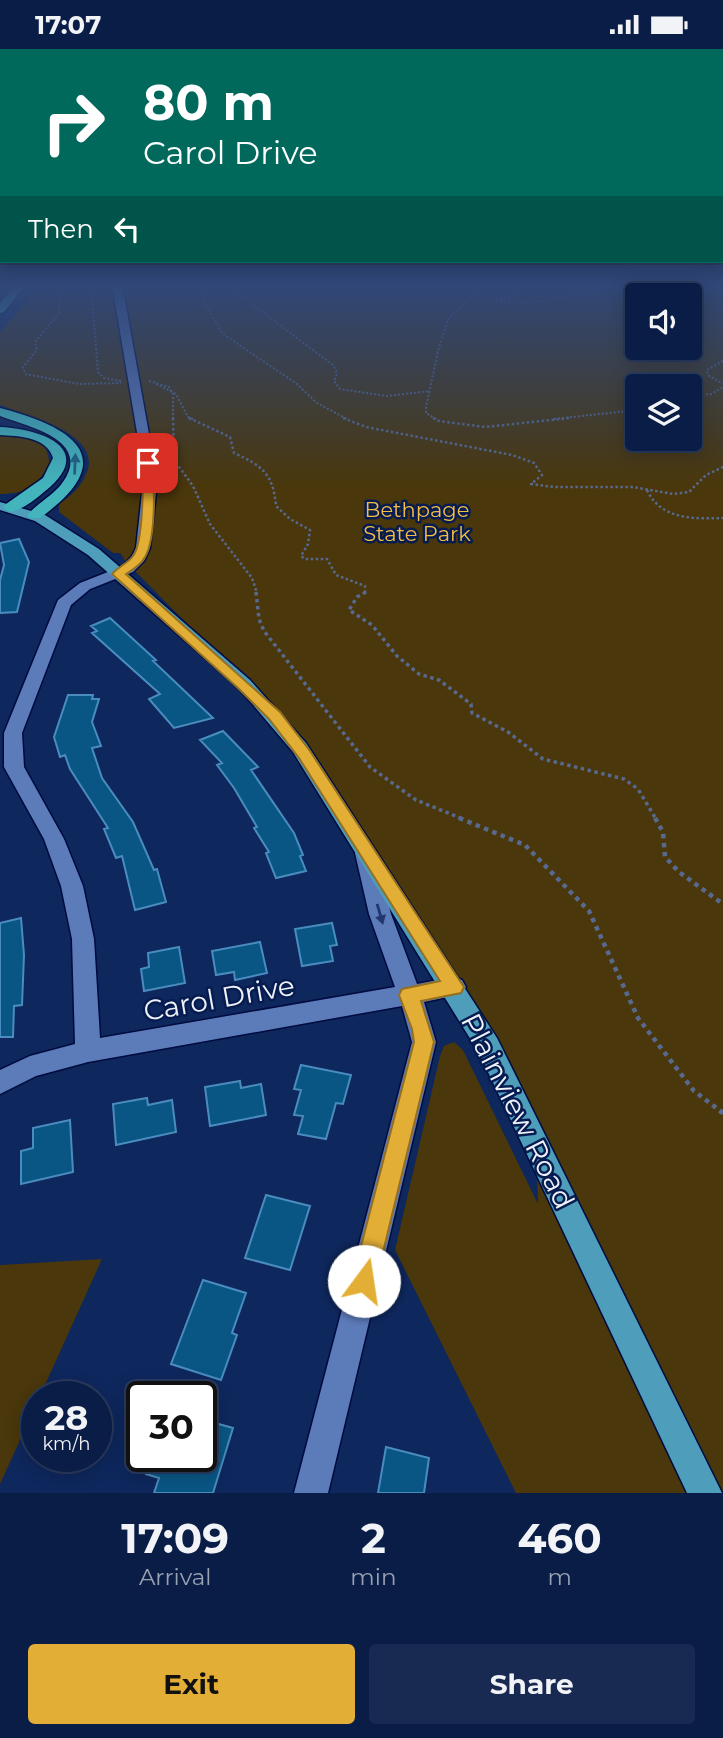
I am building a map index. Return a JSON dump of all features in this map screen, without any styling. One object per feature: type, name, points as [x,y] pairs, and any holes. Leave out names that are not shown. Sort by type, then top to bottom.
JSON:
[{"type":"highway","points":[[0,412],[63,437],[72,446],[77,457],[77,468],[71,481],[52,503],[35,515]]},
{"type":"highway","points":[[0,431],[40,437],[53,445],[59,456],[59,467],[55,473],[38,489],[6,507]]},
{"type":"main road","name":"Plainview Road","points":[[6,507],[35,515],[60,527],[119,574],[244,685],[305,754],[454,987],[488,1046],[705,1493]]},
{"type":"street","points":[[88,1051],[83,939],[72,886],[54,839],[14,767],[13,733],[64,603],[85,586],[119,574],[139,558],[143,548],[149,493],[148,463],[130,351]]},
{"type":"street","points":[[311,1493],[424,1042],[422,1029],[380,914],[364,848]]},
{"type":"street","name":"Carol Drive","points":[[0,1083],[30,1067],[88,1051],[454,987]]},
{"type":"path","points":[[35,351],[23,367],[25,374],[79,384],[136,381]]},
{"type":"path","points":[[96,351],[98,372],[104,378],[163,384],[176,394],[188,417],[230,437],[234,453],[254,462],[274,484],[276,506],[290,519],[310,530],[308,544],[301,556],[304,559],[327,559],[328,568],[336,577],[365,586],[366,593],[357,597],[349,610],[372,625],[397,656],[419,674],[439,680],[471,704],[472,713],[508,732],[543,759],[625,779],[638,789],[663,832],[665,857],[678,872],[723,904]]},
{"type":"path","points":[[249,351],[297,384],[317,404],[366,427],[512,455],[534,463],[542,475],[531,484],[554,487],[607,485],[673,494],[690,492],[706,475],[723,467]]},
{"type":"path","points":[[315,351],[333,365],[338,373],[334,381],[340,389],[387,395],[430,390]]},
{"type":"path","points":[[437,351],[430,390],[424,405],[426,413],[439,421],[457,425],[512,426],[625,411]]},
{"type":"path","points":[[702,395],[711,394],[723,385],[708,375],[707,370],[723,361]]},
{"type":"path","points":[[172,392],[174,460],[193,486],[210,524],[252,578],[257,594],[259,619],[264,631],[370,767],[416,800],[525,845],[565,884],[589,911],[638,1018],[694,1091],[723,1113]]},
{"type":"path","points":[[647,490],[649,500],[660,509],[675,515],[723,518]]},
{"type":"green space","name":"Bethpage State Park","points":[[0,351],[625,351],[625,360],[702,360],[702,351],[723,351],[723,1493],[516,1493],[395,1250],[444,1046],[454,1042],[463,1050],[538,1204],[536,1143],[296,734],[120,553],[113,553],[59,512],[59,504],[76,490],[85,477],[89,458],[83,446],[73,436],[43,420],[0,405]]},
{"type":"green space","points":[[0,436],[25,437],[45,445],[50,464],[30,487],[0,494]]},
{"type":"green space","points":[[102,1259],[47,1381],[21,1381],[21,1438],[0,1484],[0,1265]]},
{"type":"building","points":[[19,539],[29,562],[17,612],[0,613],[0,580],[4,565],[0,543]]},
{"type":"building","points":[[110,618],[213,718],[174,728],[149,699],[160,694],[92,633],[97,631],[91,626]]},
{"type":"building","points":[[68,695],[93,695],[92,699],[99,699],[92,722],[101,746],[92,748],[102,778],[133,822],[154,870],[157,869],[166,902],[135,910],[122,856],[116,858],[104,829],[108,828],[70,769],[65,755],[60,757],[54,737]]},
{"type":"building","points":[[223,731],[258,767],[251,770],[294,833],[306,871],[276,878],[266,853],[269,852],[254,828],[257,827],[217,765],[222,763],[200,740]]},
{"type":"building","points":[[21,918],[24,955],[22,1005],[14,1006],[13,1037],[0,1037],[0,923]]},
{"type":"building","points":[[332,923],[337,945],[330,946],[333,961],[302,966],[295,929]]},
{"type":"building","points":[[260,942],[267,973],[235,980],[234,972],[216,975],[212,951]]},
{"type":"building","points":[[179,947],[185,983],[144,991],[141,969],[149,967],[148,953]]},
{"type":"building","points":[[301,1065],[351,1075],[343,1104],[336,1103],[326,1139],[298,1134],[303,1116],[294,1115],[301,1090],[294,1089]]},
{"type":"building","points":[[240,1081],[241,1088],[261,1084],[266,1115],[210,1126],[205,1087]]},
{"type":"building","points":[[147,1098],[148,1105],[172,1100],[176,1132],[116,1145],[113,1104]]},
{"type":"building","points":[[70,1120],[73,1172],[21,1184],[21,1151],[33,1148],[33,1128]]},
{"type":"building","points":[[266,1195],[310,1206],[290,1270],[245,1258]]},
{"type":"building","points":[[203,1280],[246,1293],[232,1333],[237,1335],[221,1380],[171,1364]]},
{"type":"building","points":[[217,1424],[233,1428],[213,1493],[154,1493],[159,1478],[146,1474],[217,1472]]},
{"type":"building","points":[[386,1447],[429,1458],[424,1493],[378,1493]]},
{"type":"route","points":[[148,463],[149,493],[143,548],[139,558],[119,574],[244,685],[305,754],[454,987],[409,995],[424,1042],[364,1281]]}]
